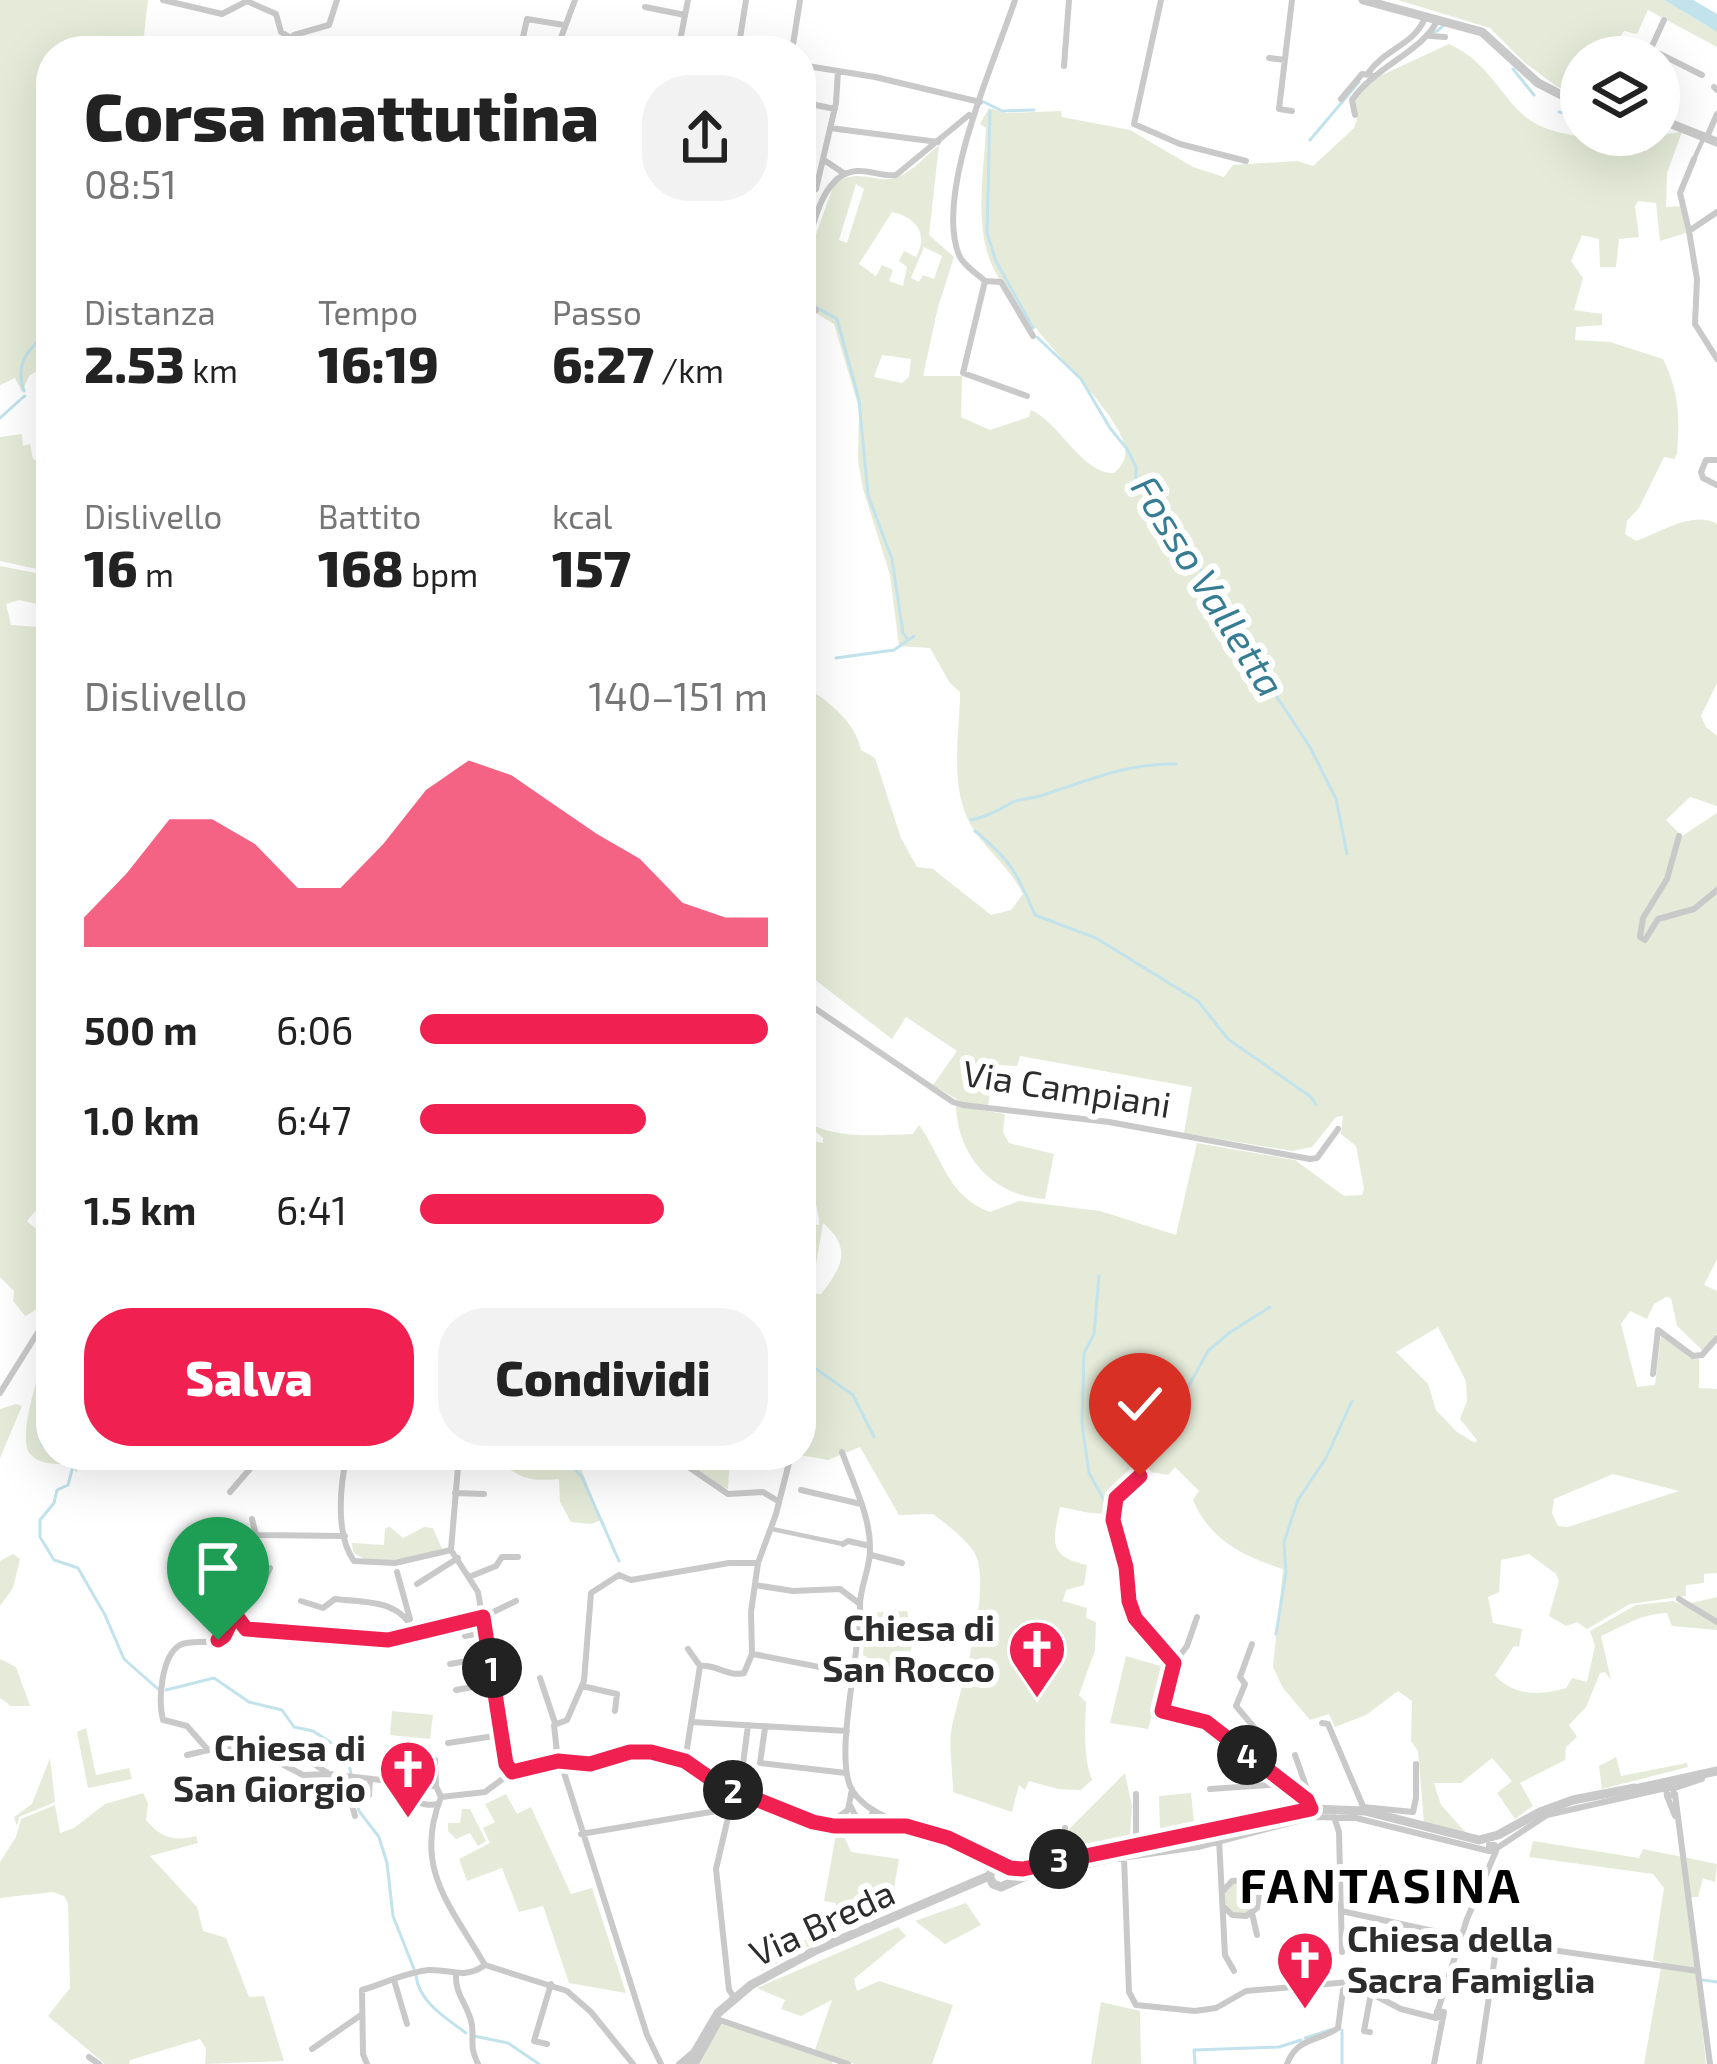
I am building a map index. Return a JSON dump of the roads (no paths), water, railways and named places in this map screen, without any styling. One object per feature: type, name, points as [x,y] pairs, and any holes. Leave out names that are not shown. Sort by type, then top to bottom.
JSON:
[{"type":"street","points":[[163,0],[220,17],[249,1],[276,14],[281,32],[288,36]]},
{"type":"street","points":[[297,36],[329,25],[338,0]]},
{"type":"street","points":[[559,36],[575,0]]},
{"type":"street","points":[[681,36],[688,0]]},
{"type":"street","points":[[740,36],[746,0]]},
{"type":"street","points":[[794,36],[800,0]]},
{"type":"street","points":[[816,222],[826,191],[845,174],[896,175],[973,112],[1015,0]]},
{"type":"street","points":[[1064,66],[1069,0]]},
{"type":"street","points":[[1161,0],[1134,124],[1180,145],[1246,161]]},
{"type":"street","points":[[1292,0],[1279,109],[1292,111]]},
{"type":"street","points":[[1363,0],[1482,32],[1538,83],[1560,96]]},
{"type":"street","points":[[1378,0],[1422,16]]},
{"type":"street","points":[[645,7],[685,15]]},
{"type":"street","points":[[1355,116],[1352,100],[1380,59],[1416,36],[1422,16]]},
{"type":"street","points":[[523,36],[526,19],[561,25]]},
{"type":"street","points":[[1341,99],[1362,74],[1371,74],[1431,33],[1438,19]]},
{"type":"street","points":[[1656,36],[1664,20]]},
{"type":"street","points":[[1431,33],[1445,37]]},
{"type":"street","points":[[1269,58],[1285,60]]},
{"type":"street","points":[[1680,66],[1702,75]]},
{"type":"street","points":[[816,67],[980,102]]},
{"type":"street","points":[[816,189],[835,109],[838,71]]},
{"type":"street","points":[[816,105],[835,109]]},
{"type":"street","points":[[973,112],[956,198],[955,255],[985,281],[1001,282],[1035,332]]},
{"type":"street","points":[[1717,114],[1712,139],[1694,159],[1680,194],[1696,265],[1695,324],[1717,359]]},
{"type":"street","points":[[830,128],[938,142]]},
{"type":"street","points":[[1680,128],[1712,139]]},
{"type":"street","points":[[824,159],[845,174]]},
{"type":"street","points":[[816,199],[822,203]]},
{"type":"street","points":[[1689,231],[1717,212]]},
{"type":"street","points":[[985,281],[963,373],[1027,396]]},
{"type":"street","points":[[1717,460],[1706,460],[1702,472],[1703,478],[1717,485]]},
{"type":"street","points":[[1679,836],[1666,879],[1643,918],[1640,937],[1645,940],[1658,920],[1694,909],[1717,890]]},
{"type":"street","name":"Via Campiani","points":[[816,1010],[953,1107],[1109,1122],[1313,1159],[1337,1129]]},
{"type":"street","points":[[1653,1374],[1658,1330],[1693,1356],[1702,1355],[1717,1338]]},
{"type":"street","points":[[0,1394],[36,1336]]},
{"type":"street","points":[[842,1452],[861,1504],[870,1551],[847,1731],[846,1772],[852,1789],[873,1811],[1005,1866],[1023,1869],[1156,1842],[1198,1846]]},
{"type":"street","points":[[230,1492],[249,1470]]},
{"type":"street","points":[[344,1470],[349,1555],[364,1564],[454,1554]]},
{"type":"street","points":[[455,1470],[454,1554],[478,1592],[506,1764],[503,1779]]},
{"type":"street","points":[[691,1470],[720,1491],[734,1496],[763,1492],[778,1501]]},
{"type":"street","points":[[688,1649],[700,1666],[744,1673],[752,1654],[758,1563],[787,1470]]},
{"type":"street","points":[[1146,1470],[1116,1498],[1114,1528],[1135,1618],[1174,1663]]},
{"type":"street","points":[[801,1490],[861,1504]]},
{"type":"street","points":[[454,1493],[484,1494]]},
{"type":"street","points":[[252,1519],[256,1535],[345,1536]]},
{"type":"street","points":[[771,1529],[843,1544],[848,1541],[902,1563]]},
{"type":"street","points":[[417,1584],[454,1554]]},
{"type":"street","points":[[470,1577],[496,1566],[502,1557],[518,1557]]},
{"type":"street","points":[[555,1723],[567,1720],[582,1686],[590,1594],[619,1575],[631,1580],[729,1563],[758,1563]]},
{"type":"street","points":[[208,1750],[187,1726],[162,1720],[161,1690],[173,1652],[182,1644],[224,1636],[235,1614],[260,1590],[270,1568]]},
{"type":"street","points":[[397,1572],[415,1634]]},
{"type":"street","points":[[755,1585],[793,1591],[840,1589],[860,1604]]},
{"type":"street","points":[[301,1601],[323,1608],[334,1599],[393,1606],[410,1622]]},
{"type":"street","points":[[1679,1599],[1717,1622]]},
{"type":"street","points":[[235,1614],[246,1629],[388,1640],[483,1617],[516,1601]]},
{"type":"street","points":[[1197,1617],[1187,1646],[1174,1663],[1162,1711],[1206,1722],[1313,1809]]},
{"type":"street","points":[[465,1636],[485,1632]]},
{"type":"street","points":[[1242,1751],[1258,1732],[1236,1706],[1252,1644]]},
{"type":"street","points":[[752,1654],[855,1674]]},
{"type":"street","points":[[450,1664],[489,1657]]},
{"type":"street","points":[[685,1761],[700,1666]]},
{"type":"street","points":[[540,1680],[555,1723],[563,1777],[657,2064]]},
{"type":"street","points":[[456,1690],[494,1683]]},
{"type":"street","points":[[582,1686],[617,1694],[614,1711]]},
{"type":"street","points":[[692,1722],[847,1731]]},
{"type":"street","points":[[1322,1723],[1328,1724],[1364,1809]]},
{"type":"street","points":[[734,1997],[729,1990],[716,1869],[748,1725]]},
{"type":"street","points":[[766,1728],[760,1763],[846,1772]]},
{"type":"street","points":[[448,1743],[502,1736]]},
{"type":"street","points":[[187,1755],[239,1746],[281,1750],[299,1754],[329,1774]]},
{"type":"street","points":[[281,1750],[280,1763],[302,1775],[398,1782],[409,1798],[425,1806],[439,1795]]},
{"type":"street","points":[[409,1798],[416,1786],[439,1795],[474,1796],[512,1772],[559,1761],[590,1764],[641,1751],[685,1761],[750,1802],[824,1825],[906,1826]]},
{"type":"street","points":[[1295,1755],[1313,1809]]},
{"type":"street","points":[[435,1760],[439,1795],[432,1865],[440,1892],[485,1965],[551,1984],[584,2005],[633,2064]]},
{"type":"street","points":[[506,1764],[512,1772]]},
{"type":"street","points":[[1177,1841],[1313,1809],[1413,1812],[1416,1764]]},
{"type":"street","points":[[1364,1809],[1479,1840],[1567,1804],[1670,1788],[1717,1770]]},
{"type":"street","points":[[1670,1788],[1717,1770]]},
{"type":"street","points":[[326,1788],[353,1779]]},
{"type":"street","points":[[353,1779],[347,1786],[347,1800],[355,1816]]},
{"type":"street","points":[[369,1795],[370,1780]]},
{"type":"street","points":[[1210,1789],[1286,1784]]},
{"type":"street","points":[[1670,1788],[1710,2064]]},
{"type":"street","points":[[824,1825],[843,1816],[852,1789]]},
{"type":"street","points":[[1048,1874],[1124,1857],[1174,1852],[1286,1822],[1334,1817],[1492,1849],[1547,1815],[1641,1791]]},
{"type":"street","points":[[1136,1794],[1136,1837]]},
{"type":"street","points":[[581,1834],[750,1802]]},
{"type":"street","points":[[850,1805],[869,1825]]},
{"type":"street","points":[[869,1825],[873,1811]]},
{"type":"street","points":[[1334,1817],[1340,1832]]},
{"type":"street","points":[[1342,1952],[1340,1832],[1345,1818]]},
{"type":"street","points":[[1064,1852],[1065,1828]]},
{"type":"street","points":[[1219,1839],[1225,1955],[1234,1971]]},
{"type":"street","points":[[1174,1852],[1177,1841]]},
{"type":"street","name":"Via Breda","points":[[991,1878],[1011,1881],[1156,1842]]},
{"type":"street","points":[[1434,2064],[1441,2000],[1492,1849]]},
{"type":"street","points":[[975,1851],[991,1878]]},
{"type":"street","points":[[1124,1857],[1129,1992],[1136,2005],[1195,2011],[1216,2008],[1246,1991],[1349,1982],[1409,2013],[1438,2016]]},
{"type":"street","points":[[1005,1866],[1011,1881]]},
{"type":"street","name":"Via Breda","points":[[688,2064],[718,2013],[734,1997],[816,1950],[991,1878],[1005,1866]]},
{"type":"street","points":[[1222,1891],[1239,1879],[1252,1883],[1259,1894],[1252,1913],[1257,1935]]},
{"type":"street","points":[[1223,1905],[1239,1917],[1252,1913]]},
{"type":"street","points":[[1341,1911],[1460,1937],[1698,1971]]},
{"type":"street","points":[[1479,2064],[1497,1942]]},
{"type":"street","points":[[367,2064],[362,1990],[430,1970],[456,1976],[485,1965]]},
{"type":"street","points":[[456,1976],[456,1991],[472,2025],[470,2048],[478,2064]]},
{"type":"street","points":[[394,1980],[407,2024]]},
{"type":"street","points":[[547,2044],[535,2041],[551,1984]]},
{"type":"street","points":[[1287,2064],[1292,2051],[1304,2041],[1338,2028],[1343,1990]]},
{"type":"street","points":[[1370,2032],[1364,2031],[1371,1993]]},
{"type":"street","points":[[313,2049],[361,2015]]},
{"type":"street","name":"Via Breda","points":[[688,2064],[720,2020],[848,2064]]},
{"type":"street","points":[[89,2057],[99,2064]]},
{"type":"water","points":[[1664,0],[1693,0],[1717,14],[1717,32]]},
{"type":"waterway","points":[[1437,31],[1443,26]]},
{"type":"waterway","points":[[1513,69],[1534,95]]},
{"type":"waterway","points":[[1310,140],[1359,82]]},
{"type":"waterway","points":[[984,102],[1002,111],[1034,110]]},
{"type":"waterway","name":"Fosso Valletta","points":[[990,111],[987,233],[996,261],[1033,328]]},
{"type":"waterway","points":[[816,307],[837,319],[859,400],[868,495],[892,559],[908,640]]},
{"type":"waterway","name":"Fosso Valletta","points":[[1037,337],[1081,379],[1127,449],[1136,467],[1136,482],[1233,614],[1336,799],[1347,854]]},
{"type":"waterway","points":[[24,391],[22,364],[36,343]]},
{"type":"waterway","points":[[0,418],[20,400]]},
{"type":"waterway","points":[[836,658],[894,650],[914,636]]},
{"type":"waterway","points":[[971,820],[1107,774],[1176,764]]},
{"type":"waterway","points":[[975,831],[1012,869],[1035,915],[1096,938],[1198,1001],[1228,1039],[1316,1105]]},
{"type":"waterway","points":[[1099,1276],[1094,1334],[1084,1353],[1082,1424],[1089,1473],[1109,1509],[1121,1557]]},
{"type":"waterway","points":[[1135,1474],[1208,1351],[1270,1307]]},
{"type":"waterway","points":[[816,1369],[853,1395],[874,1437]]},
{"type":"waterway","points":[[1276,1634],[1286,1573],[1284,1542],[1298,1500],[1326,1458],[1352,1401]]},
{"type":"waterway","points":[[72,1470],[68,1485],[57,1490],[54,1503],[40,1520],[40,1537],[54,1560],[78,1568],[124,1659],[158,1689]]},
{"type":"waterway","points":[[575,1470],[619,1561]]},
{"type":"waterway","points":[[1110,1507],[1120,1489]]},
{"type":"waterway","points":[[166,1690],[214,1678],[249,1702],[282,1710],[294,1727],[313,1731],[347,1753],[351,1774]]},
{"type":"waterway","points":[[352,1784],[359,1811],[379,1837],[393,1916],[414,1969]]},
{"type":"waterway","points":[[416,1976],[428,2002],[466,2033]]},
{"type":"waterway","points":[[1703,1980],[1717,1982]]},
{"type":"waterway","points":[[1355,1981],[1365,1987]]},
{"type":"waterway","points":[[1305,2038],[1330,2030]]},
{"type":"waterway","points":[[1342,2030],[1342,2064]]},
{"type":"waterway","points":[[474,2036],[508,2043],[539,2064]]},
{"type":"waterway","points":[[1195,2064],[1194,2050],[1279,2047],[1301,2040]]},
{"type":"place","name":"Chiesa di San Rocco","points":[[1037,1700]]},
{"type":"place","name":"Chiesa di San Giorgio","points":[[408,1820]]},
{"type":"place","name":"Chiesa della Sacra Famiglia","points":[[1305,2011]]},
{"type":"district","name":"FANTASINA","points":[[1381,1886]]}]
